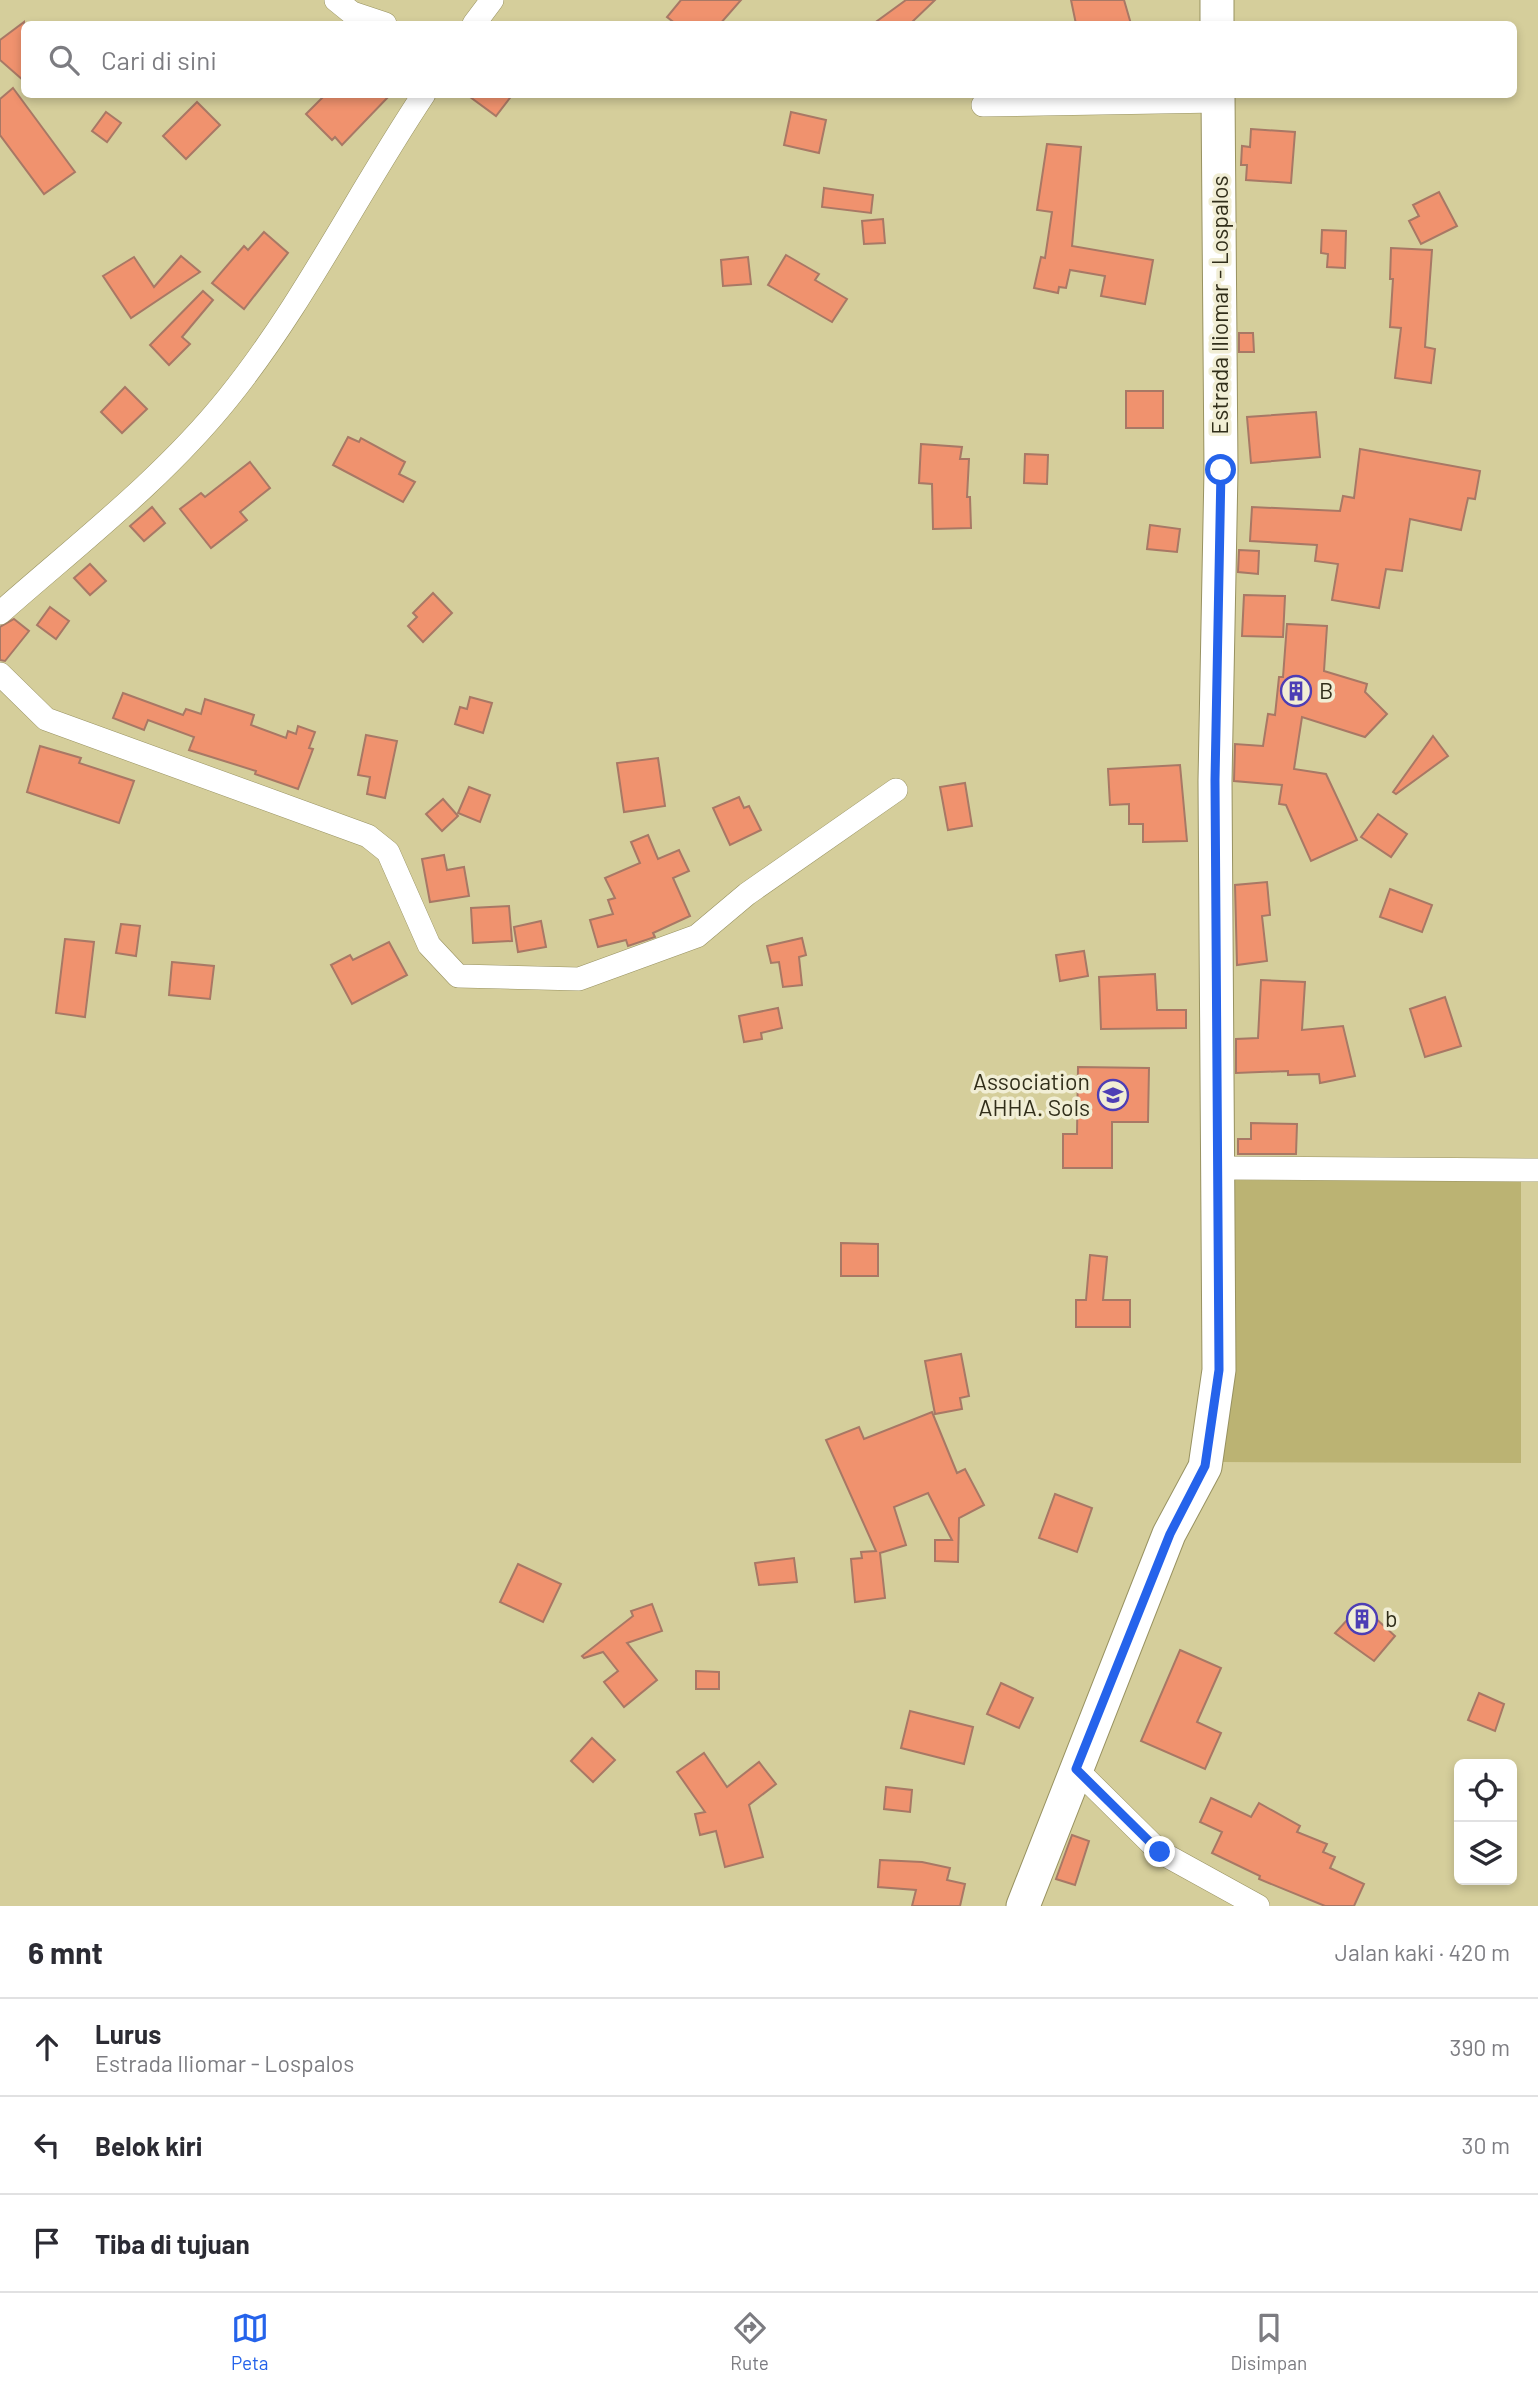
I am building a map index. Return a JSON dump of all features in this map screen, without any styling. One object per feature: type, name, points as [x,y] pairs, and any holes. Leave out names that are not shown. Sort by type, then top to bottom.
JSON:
[{"type":"street","points":[[335,0],[352,13],[376,21]]},
{"type":"street","points":[[475,21],[492,0]]},
{"type":"street","points":[[1217,0],[1217,21]]},
{"type":"street","points":[[0,614],[194,439],[230,397],[300,293],[379,161],[421,98]]},
{"type":"street","points":[[983,105],[1218,98]]},
{"type":"street","name":"Estrada Iliomar - Lospalos","points":[[1023,1906],[1170,1534],[1205,1466],[1219,1370],[1215,780],[1221,470],[1218,98]]},
{"type":"street","points":[[0,674],[46,719],[368,836],[388,852],[429,945],[458,976],[579,979],[697,936],[747,894],[896,790]]},
{"type":"street","points":[[1217,1168],[1538,1170]]},
{"type":"street","points":[[1076,1769],[1160,1852],[1258,1906]]},
{"type":"shaded area","points":[[1221,1180],[1521,1181],[1521,1463],[1221,1462]]},
{"type":"building","points":[[681,0],[741,0],[723,21],[672,21],[667,17]]},
{"type":"building","points":[[906,0],[935,0],[913,21],[877,21]]},
{"type":"building","points":[[1071,0],[1124,0],[1130,21],[1075,21]]},
{"type":"building","points":[[21,24],[21,78],[0,60],[0,40]]},
{"type":"building","points":[[13,88],[75,172],[44,194],[0,135],[0,99]]},
{"type":"building","points":[[322,98],[387,98],[342,145],[335,137],[332,140],[306,114]]},
{"type":"building","points":[[471,98],[510,98],[496,116]]},
{"type":"building","points":[[197,102],[220,125],[186,159],[163,136]]},
{"type":"building","points":[[106,112],[121,123],[107,142],[92,131]]},
{"type":"building","points":[[791,112],[826,120],[819,153],[784,145]]},
{"type":"building","points":[[1251,129],[1295,132],[1291,183],[1246,180],[1247,165],[1241,165],[1242,146],[1250,147]]},
{"type":"building","points":[[1047,144],[1081,147],[1072,246],[1153,260],[1145,304],[1101,296],[1105,276],[1070,270],[1066,288],[1059,287],[1058,293],[1034,288],[1041,257],[1045,258],[1052,212],[1037,210]]},
{"type":"building","points":[[824,188],[873,195],[871,213],[822,207]]},
{"type":"building","points":[[1439,192],[1457,226],[1421,244],[1409,221],[1419,216],[1413,205]]},
{"type":"building","points":[[883,219],[885,243],[864,244],[862,221]]},
{"type":"building","points":[[1322,230],[1346,231],[1345,268],[1327,267],[1328,254],[1321,253]]},
{"type":"building","points":[[264,232],[288,253],[244,309],[212,283],[244,246],[248,250]]},
{"type":"building","points":[[1391,248],[1432,250],[1425,347],[1435,349],[1431,383],[1395,378],[1401,328],[1390,327],[1393,279],[1390,279]]},
{"type":"building","points":[[786,255],[819,274],[815,280],[847,299],[832,322],[768,285]]},
{"type":"building","points":[[181,256],[200,272],[131,318],[103,276],[134,257],[154,287]]},
{"type":"building","points":[[748,257],[751,284],[723,286],[721,260]]},
{"type":"building","points":[[203,291],[213,300],[182,337],[190,344],[169,365],[150,345]]},
{"type":"building","points":[[1239,333],[1253,333],[1254,352],[1239,352]]},
{"type":"building","points":[[125,387],[147,409],[122,433],[101,412]]},
{"type":"building","points":[[1126,391],[1163,391],[1163,428],[1126,428]]},
{"type":"building","points":[[1316,412],[1320,457],[1251,463],[1247,417]]},
{"type":"building","points":[[348,437],[359,442],[361,438],[405,462],[399,474],[415,482],[403,502],[333,465]]},
{"type":"building","points":[[921,444],[962,447],[960,459],[969,459],[967,497],[970,497],[971,528],[933,529],[932,484],[919,483]]},
{"type":"building","points":[[1360,449],[1480,471],[1475,499],[1468,498],[1461,530],[1410,519],[1402,571],[1386,569],[1379,608],[1332,600],[1338,564],[1315,561],[1317,545],[1250,541],[1252,507],[1340,511],[1343,496],[1354,498]]},
{"type":"building","points":[[1025,454],[1048,455],[1047,484],[1024,483]]},
{"type":"building","points":[[250,462],[270,488],[240,512],[247,520],[211,548],[180,509],[201,493],[205,497]]},
{"type":"building","points":[[152,507],[165,523],[144,541],[130,526]]},
{"type":"building","points":[[1150,525],[1180,529],[1177,552],[1147,549]]},
{"type":"building","points":[[1239,550],[1259,551],[1258,574],[1238,572]]},
{"type":"building","points":[[90,564],[106,581],[90,595],[74,578]]},
{"type":"building","points":[[433,593],[452,613],[423,642],[408,626],[417,617],[413,613]]},
{"type":"building","points":[[1244,595],[1285,596],[1283,637],[1242,636]]},
{"type":"building","points":[[50,607],[69,621],[56,639],[37,625]]},
{"type":"building","points":[[14,619],[29,631],[5,661],[0,660],[0,627]]},
{"type":"building","points":[[1287,624],[1327,626],[1324,671],[1367,684],[1365,692],[1387,714],[1365,737],[1302,717],[1294,769],[1326,774],[1357,840],[1311,861],[1286,805],[1279,804],[1282,785],[1234,781],[1235,744],[1263,746],[1268,714],[1275,715],[1279,677],[1283,677]]},
{"type":"building","points":[[123,693],[183,715],[186,709],[201,714],[205,699],[254,715],[251,725],[286,738],[288,731],[296,734],[298,726],[315,732],[309,748],[313,749],[298,789],[255,774],[256,771],[189,750],[194,737],[148,720],[144,730],[113,718]]},
{"type":"building","points":[[470,697],[492,703],[483,733],[455,724],[460,707],[467,709]]},
{"type":"building","points":[[366,735],[397,741],[385,798],[367,794],[370,777],[358,775]]},
{"type":"building","points":[[1433,736],[1448,756],[1396,794],[1393,792]]},
{"type":"building","points":[[40,746],[81,758],[79,763],[134,781],[119,823],[27,792]]},
{"type":"building","points":[[658,758],[665,806],[624,812],[617,763]]},
{"type":"building","points":[[1180,765],[1187,841],[1143,842],[1143,824],[1129,824],[1129,804],[1110,805],[1108,769]]},
{"type":"building","points":[[965,783],[972,826],[948,830],[940,787]]},
{"type":"building","points":[[469,787],[490,795],[480,822],[458,813]]},
{"type":"building","points":[[739,797],[744,808],[749,806],[761,830],[730,845],[713,808]]},
{"type":"building","points":[[443,799],[458,816],[442,831],[426,814]]},
{"type":"building","points":[[1378,814],[1407,834],[1391,857],[1361,837]]},
{"type":"building","points":[[648,835],[658,859],[679,850],[689,871],[673,878],[690,916],[653,933],[655,937],[628,946],[626,940],[598,947],[590,920],[613,914],[608,900],[615,898],[605,878],[640,863],[631,842]]},
{"type":"building","points":[[444,855],[447,870],[464,867],[469,896],[430,902],[422,859]]},
{"type":"building","points":[[1267,882],[1270,915],[1262,916],[1267,961],[1237,965],[1235,885]]},
{"type":"building","points":[[1390,889],[1432,905],[1422,932],[1380,917]]},
{"type":"building","points":[[509,906],[512,941],[473,943],[471,908]]},
{"type":"building","points":[[541,921],[546,947],[518,952],[514,927]]},
{"type":"building","points":[[121,924],[140,926],[136,956],[116,953]]},
{"type":"building","points":[[802,938],[806,955],[799,957],[802,985],[783,987],[779,962],[771,963],[767,946]]},
{"type":"building","points":[[65,939],[94,942],[85,1017],[56,1013]]},
{"type":"building","points":[[389,942],[407,975],[352,1004],[331,965],[350,955],[353,960]]},
{"type":"building","points":[[1084,951],[1088,976],[1060,981],[1056,955]]},
{"type":"building","points":[[172,962],[214,966],[210,999],[169,995]]},
{"type":"building","points":[[1155,974],[1157,1010],[1186,1010],[1186,1028],[1101,1029],[1099,977]]},
{"type":"building","points":[[1261,980],[1305,982],[1302,1030],[1343,1026],[1355,1076],[1320,1083],[1319,1074],[1288,1075],[1288,1071],[1236,1073],[1236,1039],[1258,1038]]},
{"type":"building","points":[[1445,997],[1461,1046],[1425,1057],[1410,1009]]},
{"type":"building","points":[[778,1008],[782,1028],[761,1033],[762,1039],[744,1042],[739,1016]]},
{"type":"building","name":"Association AHHA. Sols","points":[[1078,1067],[1149,1068],[1148,1122],[1112,1122],[1112,1168],[1063,1168],[1063,1134],[1077,1134]]},
{"type":"building","points":[[1251,1123],[1297,1124],[1296,1154],[1238,1154],[1238,1139],[1251,1139]]},
{"type":"building","points":[[841,1243],[878,1244],[878,1276],[841,1276]]},
{"type":"building","points":[[1090,1255],[1107,1257],[1103,1300],[1130,1300],[1130,1327],[1076,1327],[1076,1300],[1086,1300]]},
{"type":"building","points":[[961,1354],[969,1396],[960,1398],[962,1409],[935,1414],[925,1361]]},
{"type":"building","points":[[932,1412],[957,1473],[965,1469],[984,1505],[959,1518],[958,1562],[935,1561],[935,1540],[952,1540],[928,1493],[894,1507],[906,1545],[880,1553],[885,1598],[855,1602],[851,1559],[862,1558],[861,1552],[876,1551],[826,1440],[859,1427],[864,1439]]},
{"type":"building","points":[[1055,1494],[1092,1508],[1077,1552],[1039,1538]]},
{"type":"building","points":[[794,1558],[797,1582],[759,1585],[755,1563]]},
{"type":"building","points":[[518,1564],[561,1584],[543,1622],[500,1602]]},
{"type":"building","points":[[652,1604],[662,1631],[627,1643],[657,1680],[624,1707],[604,1682],[618,1671],[603,1652],[584,1658],[582,1656],[633,1616],[631,1611]]},
{"type":"building","name":"b","points":[[1361,1605],[1395,1636],[1374,1661],[1335,1633]]},
{"type":"building","points":[[1180,1650],[1221,1668],[1197,1722],[1221,1733],[1205,1769],[1141,1741]]},
{"type":"building","points":[[696,1671],[719,1672],[719,1689],[696,1689]]},
{"type":"building","points":[[1001,1683],[1033,1698],[1019,1728],[987,1714]]},
{"type":"building","points":[[1479,1693],[1504,1704],[1495,1731],[1468,1720]]},
{"type":"building","points":[[910,1711],[973,1727],[964,1764],[901,1748]]},
{"type":"building","points":[[592,1738],[615,1760],[593,1782],[571,1761]]},
{"type":"building","points":[[704,1753],[727,1787],[759,1762],[776,1784],[749,1805],[763,1857],[725,1867],[716,1831],[700,1835],[695,1814],[705,1812],[677,1772]]},
{"type":"building","points":[[886,1787],[912,1790],[910,1812],[884,1809]]},
{"type":"building","points":[[1211,1798],[1251,1817],[1259,1803],[1300,1826],[1297,1832],[1327,1844],[1323,1852],[1335,1857],[1330,1868],[1364,1884],[1354,1906],[1325,1906],[1259,1879],[1260,1876],[1212,1853],[1222,1832],[1200,1822]]},
{"type":"building","points":[[1072,1835],[1089,1841],[1075,1885],[1056,1879]]},
{"type":"building","points":[[880,1860],[922,1862],[950,1868],[947,1880],[965,1884],[960,1906],[912,1906],[916,1890],[878,1887]]},
{"type":"place","name":"B","points":[[1296,691]]},
{"type":"place","name":"Association AHHA. Sols","points":[[1113,1095]]},
{"type":"place","name":"b","points":[[1362,1619]]},
{"type":"route","points":[[1160,1852],[1076,1769],[1170,1534],[1205,1466],[1219,1370],[1215,780],[1221,470]]}]
